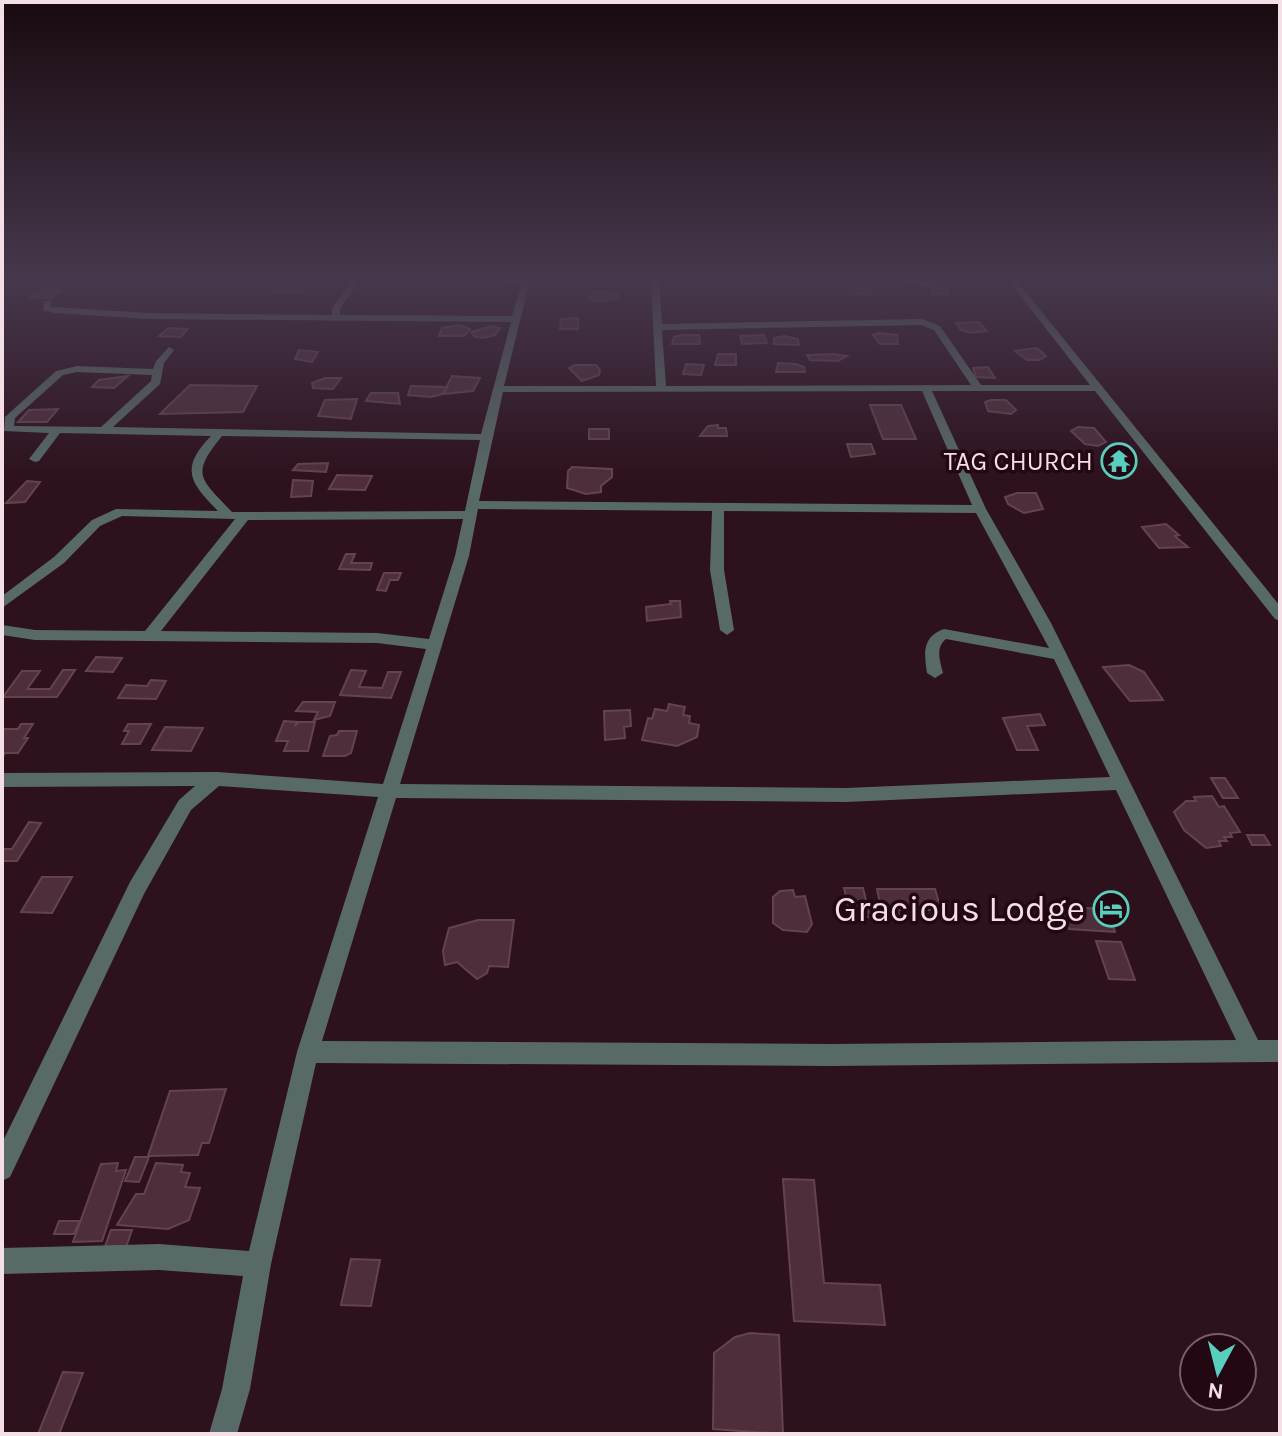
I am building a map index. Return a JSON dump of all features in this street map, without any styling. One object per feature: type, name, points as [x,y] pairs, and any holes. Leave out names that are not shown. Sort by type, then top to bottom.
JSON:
[{"type":"street","points":[[223,1434],[236,1389],[258,1264],[308,1052],[434,645],[472,510],[508,347]]},
{"type":"street","points":[[660,347],[661,390]]},
{"type":"street","points":[[950,347],[977,387]]},
{"type":"street","points":[[1065,347],[1280,616]]},
{"type":"street","points":[[103,431],[159,378],[157,372],[169,350]]},
{"type":"street","points":[[157,372],[77,369],[60,373],[7,424],[8,429],[486,437]]},
{"type":"street","points":[[925,387],[980,509],[1060,655],[1252,1051]]},
{"type":"street","points":[[498,389],[1097,388]]},
{"type":"street","points":[[35,459],[57,430]]},
{"type":"street","points":[[219,433],[198,459],[196,467],[203,486],[228,515]]},
{"type":"street","points":[[718,508],[717,570],[727,630]]},
{"type":"street","points":[[2,603],[59,560],[106,516],[141,511],[244,516],[472,510],[980,509]]},
{"type":"street","points":[[150,635],[244,516]]},
{"type":"street","points":[[2,630],[35,635],[377,638],[434,645]]},
{"type":"street","points":[[935,673],[931,648],[934,641],[944,634],[1060,655]]},
{"type":"street","points":[[2,780],[217,779],[388,791],[846,795],[1122,783]]},
{"type":"street","points":[[2,1169],[137,888],[185,805],[217,779]]},
{"type":"street","points":[[308,1052],[830,1055],[1280,1051]]},
{"type":"street","points":[[2,1261],[159,1257],[258,1264]]},
{"type":"building","points":[[1037,348],[1046,356],[1039,360],[1027,360],[1015,351]]},
{"type":"building","points":[[299,350],[318,352],[312,362],[295,359]]},
{"type":"building","points":[[718,354],[736,354],[736,365],[715,365]]},
{"type":"building","points":[[807,355],[847,356],[838,361],[810,360]]},
{"type":"building","points":[[778,363],[796,364],[804,367],[805,372],[776,372]]},
{"type":"building","points":[[686,364],[704,365],[701,375],[683,374]]},
{"type":"building","points":[[596,365],[599,375],[582,381],[569,368]]},
{"type":"building","points":[[988,367],[995,378],[976,377],[973,368]]},
{"type":"building","points":[[128,376],[114,388],[92,387],[99,380]]},
{"type":"building","points":[[452,376],[480,378],[473,391],[443,394]]},
{"type":"building","points":[[325,378],[341,378],[333,389],[313,388],[312,383]]},
{"type":"building","points":[[190,385],[257,386],[243,412],[160,414]]},
{"type":"building","points":[[411,386],[447,387],[443,394],[431,397],[408,395]]},
{"type":"building","points":[[371,393],[398,393],[400,404],[366,401]]},
{"type":"building","points":[[357,399],[351,419],[318,416],[325,400]]},
{"type":"building","points":[[1006,400],[1016,410],[1011,414],[988,411],[985,402]]},
{"type":"building","points":[[870,405],[901,405],[916,439],[883,439]]},
{"type":"building","points":[[58,409],[47,422],[18,422],[29,410]]},
{"type":"building","points":[[718,425],[718,428],[726,428],[727,436],[700,436],[708,426]]},
{"type":"building","points":[[1078,427],[1094,428],[1106,442],[1098,446],[1085,444],[1071,431]]},
{"type":"building","points":[[589,429],[609,429],[609,439],[589,439]]},
{"type":"building","points":[[847,444],[871,444],[875,454],[851,457]]},
{"type":"building","points":[[328,463],[326,472],[293,470],[298,464]]},
{"type":"building","points":[[572,467],[612,469],[612,477],[601,486],[601,492],[586,494],[567,488],[568,471]]},
{"type":"building","points":[[337,475],[372,476],[365,490],[329,489]]},
{"type":"building","points":[[293,480],[313,481],[311,496],[291,497]]},
{"type":"building","points":[[27,481],[40,482],[25,502],[6,503]]},
{"type":"building","points":[[1017,493],[1036,493],[1043,509],[1024,513],[1008,504],[1005,497]]},
{"type":"building","points":[[1166,524],[1188,547],[1159,548],[1142,527]]},
{"type":"building","points":[[346,554],[355,554],[351,563],[372,563],[370,570],[339,569]]},
{"type":"building","points":[[384,573],[401,573],[398,580],[390,580],[386,591],[377,590]]},
{"type":"building","points":[[670,601],[680,601],[681,617],[647,621],[646,607],[671,604]]},
{"type":"building","points":[[96,657],[122,658],[113,672],[86,671]]},
{"type":"building","points":[[1129,665],[1144,672],[1163,700],[1130,701],[1103,667]]},
{"type":"building","points":[[63,670],[75,670],[57,697],[3,697],[22,671],[40,671],[27,689],[50,689]]},
{"type":"building","points":[[351,670],[366,671],[359,687],[382,688],[388,672],[401,672],[391,698],[340,695]]},
{"type":"building","points":[[151,680],[166,681],[156,699],[118,698],[126,685],[147,686]]},
{"type":"building","points":[[303,702],[335,702],[330,716],[314,720],[318,712],[296,711]]},
{"type":"building","points":[[669,704],[685,707],[683,715],[690,716],[689,723],[699,725],[697,737],[677,746],[642,740],[648,718],[652,719],[655,709],[667,711]]},
{"type":"building","points":[[630,710],[631,726],[624,727],[625,738],[605,740],[604,711]]},
{"type":"building","points":[[1040,714],[1045,725],[1027,726],[1038,750],[1017,750],[1003,718]]},
{"type":"building","points":[[284,721],[297,722],[295,726],[299,722],[315,722],[308,751],[284,751],[288,741],[276,741]]},
{"type":"building","points":[[21,724],[33,724],[24,738],[28,738],[18,753],[5,753],[2,758],[2,729],[18,729]]},
{"type":"building","points":[[128,724],[151,724],[140,744],[122,744],[129,731],[124,731]]},
{"type":"building","points":[[165,727],[203,728],[191,751],[152,750]]},
{"type":"building","points":[[339,731],[357,731],[351,753],[323,756],[330,736],[337,735]]},
{"type":"building","points":[[1211,778],[1225,778],[1238,798],[1223,798]]},
{"type":"building","points":[[1212,796],[1219,807],[1224,806],[1240,832],[1224,837],[1227,841],[1219,841],[1221,846],[1206,848],[1184,830],[1174,812],[1186,801],[1196,801],[1194,797]]},
{"type":"building","points":[[29,822],[41,823],[17,861],[2,861],[2,849],[12,849]]},
{"type":"building","points":[[1247,835],[1264,835],[1270,845],[1252,845]]},
{"type":"building","points":[[42,877],[72,877],[52,913],[21,912]]},
{"type":"building","points":[[844,888],[863,888],[870,917],[851,917]]},
{"type":"building","points":[[877,889],[935,889],[941,910],[898,910],[900,918],[883,918]]},
{"type":"building","points":[[793,890],[795,897],[805,896],[812,924],[807,932],[783,930],[773,923],[773,897],[780,891]]},
{"type":"building","points":[[1062,907],[1107,909],[1115,932],[1069,929]]},
{"type":"building","points":[[478,920],[514,920],[508,967],[489,966],[487,973],[477,979],[457,962],[445,965],[443,951],[449,928]]},
{"type":"building","points":[[1096,941],[1121,942],[1135,980],[1109,979]]},
{"type":"building","points":[[226,1089],[209,1143],[202,1143],[198,1155],[148,1156],[170,1091]]},
{"type":"building","points":[[135,1157],[149,1157],[139,1182],[125,1181]]},
{"type":"building","points":[[118,1163],[116,1171],[126,1170],[102,1241],[73,1242],[101,1164]]},
{"type":"building","points":[[156,1163],[183,1165],[181,1172],[190,1173],[185,1187],[200,1188],[189,1220],[168,1229],[117,1225],[136,1194],[144,1194]]},
{"type":"building","points":[[783,1179],[814,1180],[824,1283],[880,1285],[885,1325],[794,1321]]},
{"type":"building","points":[[59,1221],[80,1221],[74,1234],[54,1234]]},
{"type":"building","points":[[111,1230],[132,1230],[125,1250],[104,1249]]},
{"type":"building","points":[[351,1259],[380,1260],[371,1306],[341,1305]]},
{"type":"building","points":[[750,1333],[779,1335],[783,1434],[713,1429],[714,1353],[735,1337]]},
{"type":"building","points":[[63,1372],[83,1373],[59,1434],[38,1434]]},
{"type":"place","name":"TAG CHURCH","points":[[1119,461]]},
{"type":"place","name":"Gracious Lodge","points":[[1111,909]]}]
